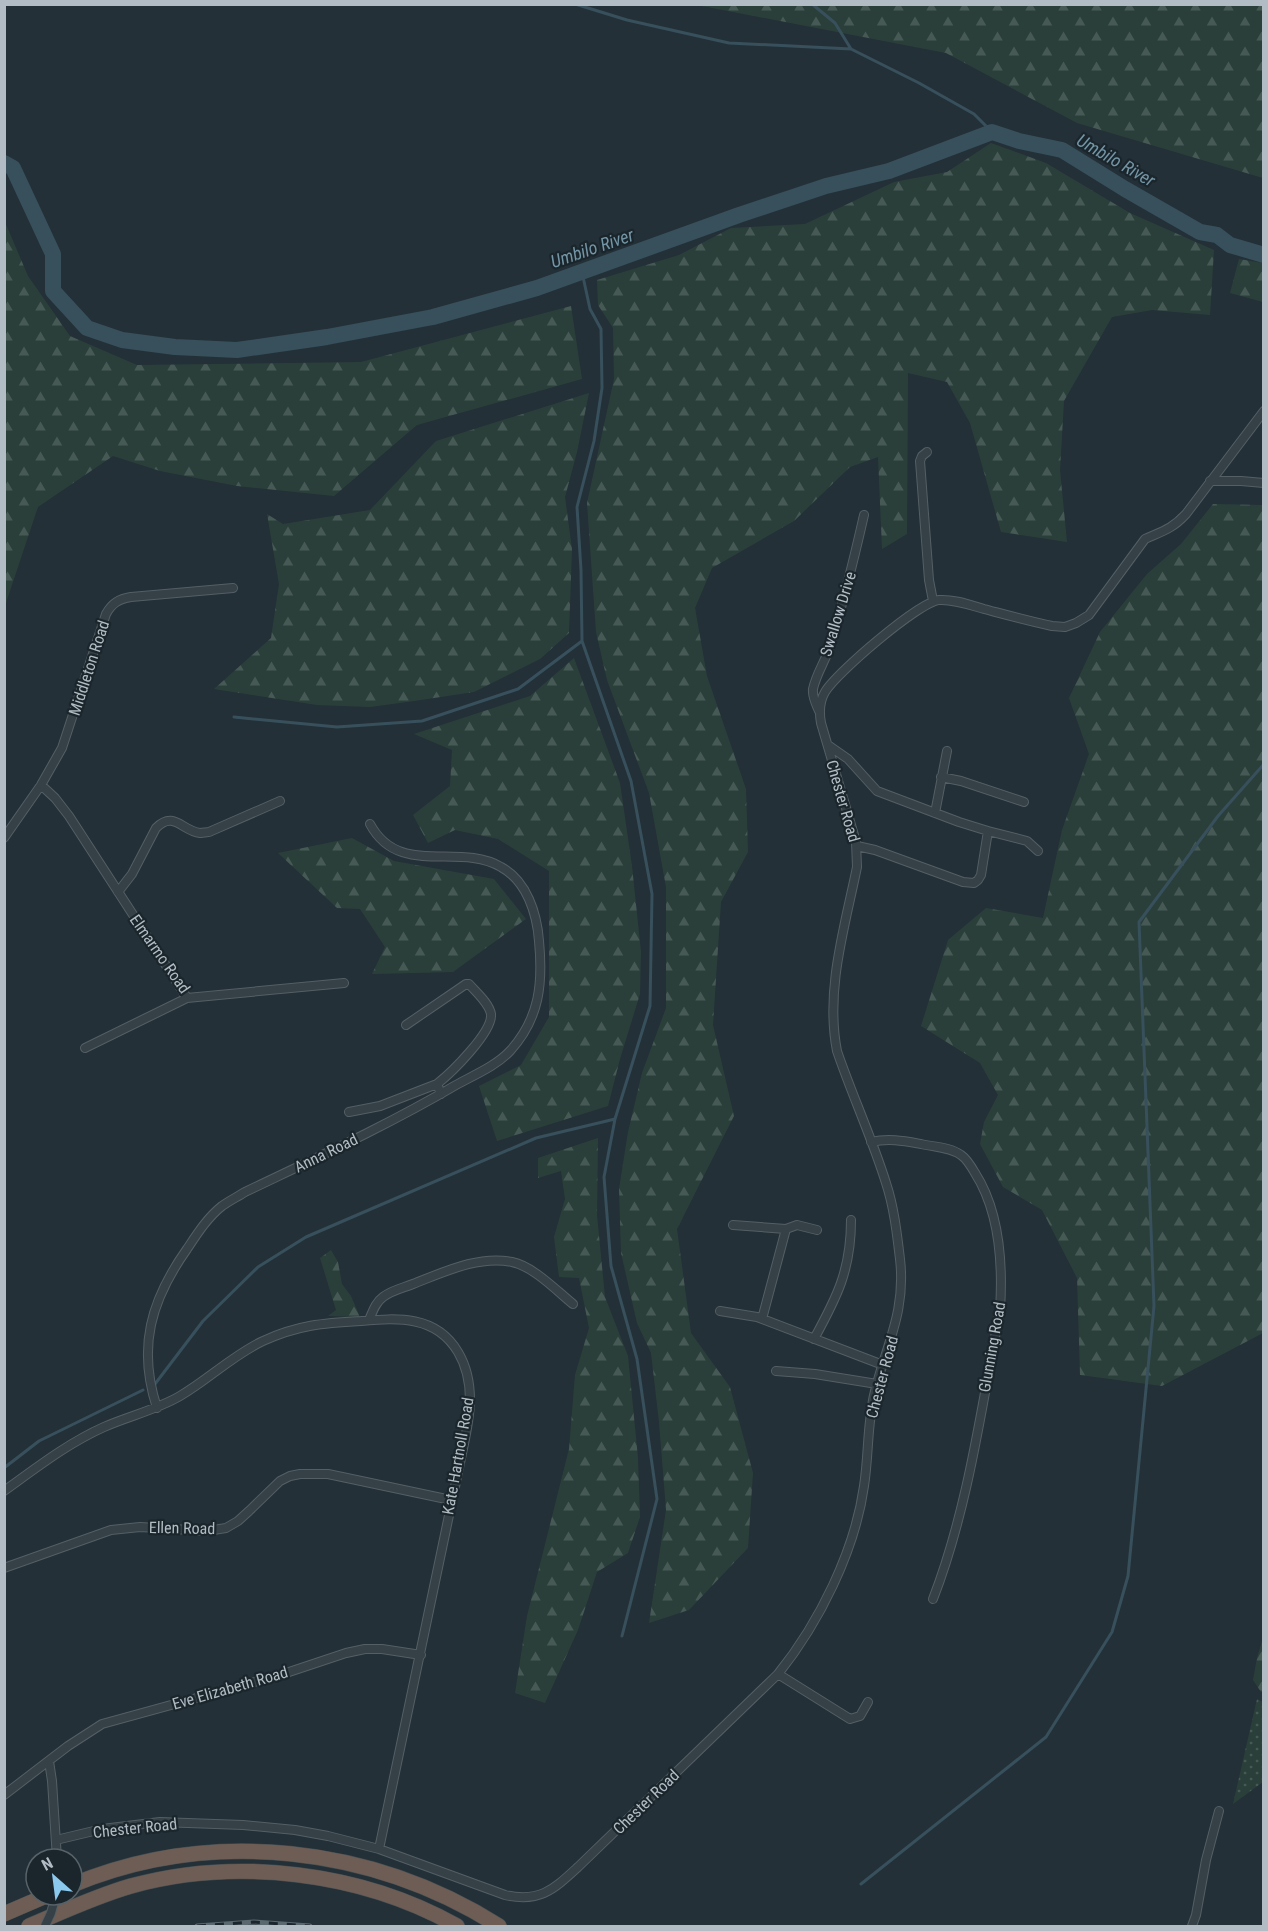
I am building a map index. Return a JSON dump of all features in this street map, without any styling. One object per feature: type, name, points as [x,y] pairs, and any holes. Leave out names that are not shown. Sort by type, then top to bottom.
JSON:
[{"type":"highway","points":[[84,1881],[120,1869],[204,1852],[287,1853],[330,1858],[410,1882],[466,1907],[499,1926]]},
{"type":"highway","points":[[29,1926],[131,1886],[179,1877],[248,1871],[299,1875],[372,1890],[415,1906],[457,1926]]},
{"type":"highway","points":[[4,1914],[24,1905]]},
{"type":"street","points":[[819,711],[824,695],[839,675],[917,610],[933,601],[955,601],[1057,627],[1076,623],[1089,615],[1145,539],[1173,527],[1186,514],[1263,411]]},
{"type":"street","points":[[927,452],[920,461],[929,580],[933,601]]},
{"type":"street","points":[[1210,482],[1263,483]]},
{"type":"street","name":"Swallow Drive","points":[[819,711],[813,698],[813,691],[829,650],[851,575],[864,515]]},
{"type":"street","name":"Middleton Road","points":[[4,838],[41,785],[62,748],[106,614],[112,605],[118,600],[131,597],[233,588]]},
{"type":"street","name":"Chester Road","points":[[56,1840],[102,1829],[160,1822],[295,1830],[379,1849],[505,1894],[527,1898],[545,1894],[578,1867],[778,1674],[819,1614],[849,1543],[861,1504],[870,1417],[877,1384],[901,1303],[902,1278],[894,1214],[889,1194],[837,1051],[833,1029],[835,982],[857,867],[857,846],[819,711]]},
{"type":"street","points":[[828,745],[848,759],[877,791],[988,831],[1027,841],[1038,850]]},
{"type":"street","points":[[935,813],[947,751]]},
{"type":"street","points":[[941,777],[961,781],[1023,802]]},
{"type":"street","name":"Elmarmo Road","points":[[41,785],[69,816],[187,998],[344,983]]},
{"type":"street","points":[[118,892],[132,874],[160,824],[174,821],[197,832],[209,832],[280,801]]},
{"type":"street","name":"Anna Road","points":[[156,1408],[148,1378],[147,1359],[154,1308],[174,1266],[202,1227],[222,1206],[245,1192],[409,1112],[504,1058],[514,1047],[529,1022],[539,994],[541,980],[538,928],[526,893],[514,876],[500,866],[476,858],[425,857],[397,850],[381,840],[370,824]]},
{"type":"street","points":[[857,846],[974,884],[981,875],[988,831]]},
{"type":"street","points":[[349,1112],[398,1100],[437,1084],[486,1031],[491,1019],[489,1009],[469,984],[466,984],[406,1025]]},
{"type":"street","points":[[85,1048],[187,998]]},
{"type":"street","points":[[437,1084],[441,1094]]},
{"type":"street","name":"Glunning Road","points":[[871,1142],[892,1139],[948,1149],[960,1154],[966,1159],[977,1177],[992,1208],[995,1222],[1002,1287],[1000,1310],[962,1507],[933,1599]]},
{"type":"street","points":[[814,1340],[835,1301],[848,1266],[851,1220]]},
{"type":"street","points":[[733,1225],[786,1229],[797,1225],[817,1230]]},
{"type":"street","points":[[762,1319],[786,1229]]},
{"type":"street","points":[[369,1320],[377,1303],[393,1291],[451,1269],[488,1261],[517,1263],[538,1275],[573,1304]]},
{"type":"street","points":[[720,1311],[762,1319],[883,1365]]},
{"type":"street","name":"Kate Hartnoll Road","points":[[4,1491],[83,1438],[182,1395],[237,1356],[279,1334],[311,1325],[369,1320],[409,1320],[432,1326],[447,1338],[457,1350],[465,1366],[470,1385],[470,1402],[421,1656],[379,1849]]},
{"type":"street","points":[[776,1371],[815,1374],[877,1384]]},
{"type":"street","name":"Ellen Road","points":[[4,1568],[111,1530],[140,1527],[207,1531],[226,1528],[238,1521],[279,1481],[300,1474],[328,1474],[451,1500]]},
{"type":"street","name":"Eve Elizabeth Road","points":[[49,1761],[102,1724],[280,1675],[346,1653],[365,1649],[382,1649],[421,1656]]},
{"type":"street","points":[[778,1674],[850,1719],[860,1716],[868,1702]]},
{"type":"street","points":[[4,1796],[49,1761],[56,1847]]},
{"type":"street","points":[[1192,1926],[1219,1811]]},
{"type":"street","points":[[45,1926],[53,1907]]},
{"type":"green space","points":[[697,5],[1263,5],[1263,178],[1077,123],[946,53]]},
{"type":"green space","points":[[991,143],[1046,163],[1130,213],[1214,250],[1210,315],[1152,310],[1112,317],[1064,401],[1060,470],[1067,542],[1001,532],[970,423],[947,382],[908,373],[907,534],[882,549],[878,457],[850,467],[794,521],[712,568],[695,608],[707,676],[746,789],[748,852],[721,902],[713,1025],[734,1116],[677,1229],[691,1333],[730,1387],[753,1473],[748,1548],[689,1610],[649,1623],[666,1510],[651,1353],[637,1323],[621,1253],[619,1189],[628,1132],[642,1073],[666,1008],[666,887],[649,793],[607,680],[596,632],[587,503],[614,379],[613,328],[598,305],[597,280],[679,255],[731,228],[805,224],[894,182],[947,172]]},
{"type":"green space","points":[[5,222],[28,276],[70,336],[137,365],[361,362],[571,306],[582,379],[417,425],[334,496],[237,486],[160,471],[113,456],[38,507],[5,606]]},
{"type":"green space","points":[[1239,259],[1263,263],[1263,302],[1230,293]]},
{"type":"green space","points":[[589,393],[565,497],[572,549],[569,633],[540,659],[474,692],[370,707],[317,705],[214,689],[271,638],[279,584],[267,514],[283,524],[370,510],[436,441]]},
{"type":"green space","points":[[1213,504],[1263,505],[1263,1333],[1162,1386],[1080,1375],[1077,1278],[1042,1210],[1003,1187],[980,1144],[984,1122],[998,1095],[980,1063],[921,1026],[948,940],[986,908],[1043,918],[1062,830],[1089,754],[1069,698],[1100,632],[1147,574],[1181,544]]},
{"type":"green space","points":[[574,658],[620,783],[641,952],[640,994],[608,1106],[497,1141],[479,1086],[521,1065],[549,1017],[549,871],[498,839],[455,830],[428,843],[413,815],[450,786],[452,750],[414,734],[530,696]]},
{"type":"green space","points":[[352,838],[394,861],[494,879],[526,919],[453,972],[372,974],[385,947],[360,909],[337,908],[278,853]]},
{"type":"green space","points":[[598,1138],[597,1215],[605,1297],[628,1356],[638,1458],[640,1517],[628,1553],[597,1572],[578,1630],[545,1703],[515,1693],[527,1616],[569,1449],[575,1375],[589,1328],[579,1278],[559,1277],[554,1237],[565,1199],[561,1171],[538,1178],[538,1158]]},
{"type":"green space","points":[[331,1250],[338,1262],[342,1284],[351,1296],[360,1317],[328,1316],[336,1310],[320,1258]]},
{"type":"green space","points":[[1263,1638],[1263,1692],[1261,1692],[1253,1680]]},
{"type":"green space","points":[[1257,1699],[1263,1702],[1263,1782],[1233,1804]]},
{"type":"waterway","points":[[575,4],[627,20],[729,43],[851,49]]},
{"type":"waterway","points":[[812,4],[835,23],[851,49],[974,114],[992,132]]},
{"type":"waterway","name":"Umbilo River","points":[[4,163],[13,168],[53,254],[53,291],[87,328],[122,340],[175,347],[237,350],[327,337],[433,317],[537,288],[739,215],[826,186],[889,171],[992,132],[1019,141],[1062,150],[1200,232],[1217,235],[1230,245],[1264,255]]},
{"type":"waterway","points":[[582,272],[590,309],[601,329],[602,388],[594,441],[577,507],[582,641],[631,781],[652,894],[650,1006],[615,1119],[604,1177],[611,1266],[637,1359],[657,1499],[622,1636]]},
{"type":"waterway","points":[[234,717],[337,727],[422,721],[518,689],[582,641]]},
{"type":"waterway","points":[[861,1884],[1046,1737],[1112,1632],[1128,1576],[1154,1306],[1139,922],[1218,816],[1264,764]]},
{"type":"waterway","points":[[155,1384],[203,1321],[258,1267],[306,1237],[536,1138],[615,1119]]},
{"type":"waterway","points":[[4,1468],[39,1441],[143,1390]]},
{"type":"railway","points":[[197,1926],[254,1922],[310,1926]]}]
